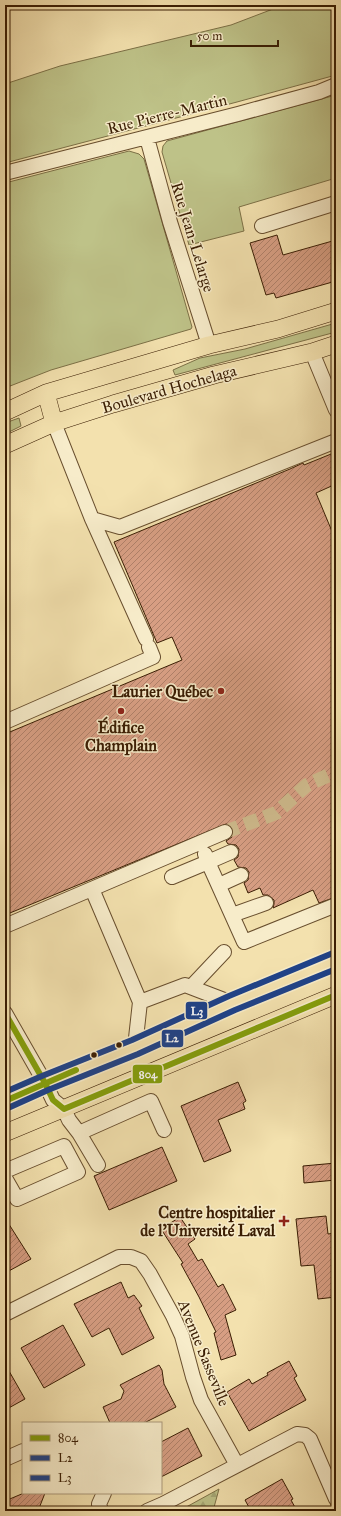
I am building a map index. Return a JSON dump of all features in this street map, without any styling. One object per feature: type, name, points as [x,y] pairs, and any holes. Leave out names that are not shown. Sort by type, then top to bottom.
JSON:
[{"type":"main road","name":"Boulevard Hochelaga","points":[[5,412],[46,394],[209,345],[278,329],[336,311]]},
{"type":"main road","name":"Boulevard Hochelaga","points":[[5,445],[54,423],[113,404],[214,375],[312,352],[336,344]]},
{"type":"main road","points":[[46,394],[54,423]]},
{"type":"main road","points":[[5,1101],[45,1082],[135,1047],[232,1003],[336,960]]},
{"type":"main road","points":[[5,1133],[336,995]]},
{"type":"street","name":"Rue Pierre-Martin","points":[[5,173],[92,150],[147,138],[319,92],[336,85]]},
{"type":"street","name":"Rue Jean-Lelarge","points":[[147,138],[170,222],[209,345]]},
{"type":"street","points":[[262,226],[336,203]]},
{"type":"street","points":[[312,352],[336,410]]},
{"type":"street","points":[[5,722],[154,657],[92,519],[54,423]]},
{"type":"street","points":[[92,519],[120,527],[336,441]]},
{"type":"street","points":[[5,926],[225,832]]},
{"type":"street","points":[[200,843],[244,942],[336,905]]},
{"type":"street","points":[[172,877],[231,852]]},
{"type":"street","points":[[219,885],[241,876]]},
{"type":"street","points":[[92,889],[140,1002],[135,1047]]},
{"type":"street","points":[[232,916],[266,903]]},
{"type":"street","points":[[191,987],[224,952]]},
{"type":"street","points":[[140,1002],[185,985],[232,1003]]},
{"type":"street","points":[[5,1013],[45,1082],[53,1100],[64,1109],[68,1120],[79,1133],[98,1165]]},
{"type":"street","points":[[79,1133],[151,1101],[164,1130]]},
{"type":"street","points":[[5,1170],[64,1146],[78,1172],[17,1199],[5,1178]]},
{"type":"street","name":"Avenue Sasseville","points":[[5,1314],[119,1256],[131,1257],[140,1261],[150,1274],[173,1316],[182,1336],[201,1400],[237,1465]]},
{"type":"street","points":[[147,1511],[297,1434],[305,1435],[310,1439],[336,1499]]},
{"type":"street","points":[[5,1459],[22,1451]]},
{"type":"street","points":[[100,1511],[99,1504],[104,1494]]},
{"type":"green space","points":[[275,5],[336,5],[336,75],[5,163],[5,84],[60,66],[231,25],[273,9]]},
{"type":"green space","points":[[336,95],[336,178],[239,207],[244,231],[189,245],[162,152],[163,146],[167,141]]},
{"type":"green space","points":[[129,151],[139,154],[144,159],[192,327],[191,329],[51,370],[5,388],[5,183]]},
{"type":"green space","points":[[336,323],[336,332],[175,375],[173,370],[200,358],[245,349]]},
{"type":"green space","points":[[19,418],[21,426],[5,434],[5,423]]},
{"type":"green space","points":[[219,1489],[213,1511],[179,1511]]},
{"type":"building","points":[[277,235],[283,255],[336,240],[336,281],[276,298],[274,293],[266,295],[250,243]]},
{"type":"building","name":"Laurier Québec","points":[[336,452],[336,484],[316,493],[336,541],[336,897],[319,903],[313,890],[273,908],[274,900],[268,895],[263,895],[260,888],[248,893],[244,883],[248,880],[249,872],[246,868],[238,867],[234,860],[238,857],[239,849],[236,845],[228,844],[226,841],[232,837],[233,833],[230,825],[226,824],[5,915],[5,840],[8,839],[5,832],[5,817],[10,815],[5,803],[5,734],[182,660],[172,637],[157,643],[114,542],[303,463],[304,465]]},
{"type":"building","points":[[238,1082],[246,1101],[243,1103],[245,1109],[218,1120],[231,1151],[204,1162],[181,1106]]},
{"type":"building","points":[[162,1147],[177,1181],[109,1210],[94,1176]]},
{"type":"building","points":[[336,1163],[336,1180],[304,1183],[303,1166]]},
{"type":"building","points":[[326,1216],[328,1234],[336,1233],[336,1297],[318,1299],[314,1265],[301,1266],[296,1219]]},
{"type":"building","points":[[180,1217],[195,1239],[188,1244],[198,1261],[202,1259],[218,1287],[223,1284],[236,1310],[225,1315],[236,1355],[221,1360],[214,1333],[216,1332],[181,1264],[183,1263],[161,1229]]},
{"type":"building","points":[[5,1218],[31,1259],[5,1273]]},
{"type":"building","points":[[121,1282],[128,1298],[134,1295],[142,1306],[139,1308],[154,1338],[122,1355],[109,1328],[92,1337],[74,1304]]},
{"type":"building","points":[[63,1325],[85,1365],[44,1388],[21,1348]]},
{"type":"building","points":[[289,1361],[297,1376],[294,1378],[306,1400],[249,1431],[227,1392],[249,1379],[252,1384],[268,1375],[267,1373]]},
{"type":"building","points":[[5,1364],[25,1399],[5,1410]]},
{"type":"building","points":[[159,1365],[162,1370],[164,1384],[176,1407],[146,1422],[110,1422],[103,1407],[121,1399],[124,1391],[120,1385]]},
{"type":"building","points":[[188,1428],[202,1456],[162,1476],[162,1441]]},
{"type":"building","points":[[282,1479],[293,1499],[291,1500],[297,1511],[251,1511],[245,1500]]},
{"type":"building","points":[[22,1494],[45,1494],[38,1511],[5,1511],[5,1501]]},
{"type":"tunnel","points":[[225,832],[276,813],[307,785],[336,772]]},
{"type":"transit line","name":"L3","points":[[5,1092],[132,1040],[229,996],[333,953]]},
{"type":"transit line","name":"L2","points":[[8,1108],[48,1090],[138,1054],[235,1010],[336,969]]},
{"type":"transit line","name":"804","points":[[5,1013],[45,1083],[53,1100],[64,1109],[336,995]]},
{"type":"transit line","name":"804","points":[[5,1101],[76,1070]]},
{"type":"place","name":"Laurier Québec","points":[[221,691]]},
{"type":"place","name":"Édifice Champlain","points":[[121,711]]},
{"type":"place","name":"Centre hospitalier de l'Université Laval","points":[[284,1221]]}]
